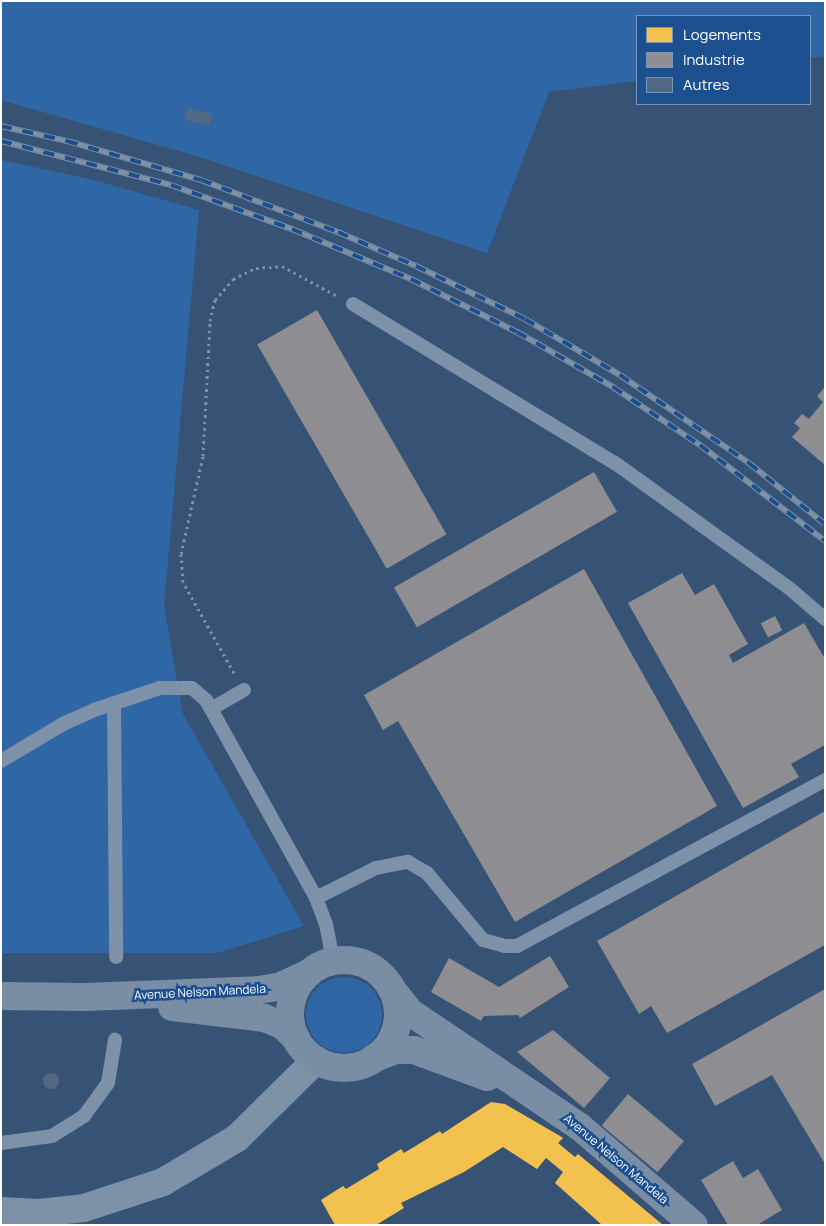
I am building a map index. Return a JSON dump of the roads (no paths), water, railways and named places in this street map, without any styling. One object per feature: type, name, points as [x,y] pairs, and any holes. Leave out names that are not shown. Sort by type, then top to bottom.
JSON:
[{"type":"street","points":[[352,961],[370,967],[391,988],[397,1006],[395,1030],[387,1046],[374,1058],[345,1068],[316,1060],[296,1038],[290,1020],[292,1002],[299,985],[322,966],[352,961]]},
{"type":"street","name":"Avenue Nelson Mandela","points":[[1,996],[86,997],[267,989],[282,986],[322,966]]},
{"type":"street","name":"Avenue Nelson Mandela","points":[[391,988],[418,1018],[580,1127],[694,1225]]},
{"type":"street","name":"Avenue Nelson Mandela","points":[[86,997],[264,1018],[282,1025],[296,1038]]},
{"type":"street","name":"Avenue Nelson Mandela","points":[[374,1058],[396,1050],[414,1050],[535,1096]]},
{"type":"street","points":[[1,1211],[39,1213],[84,1208],[163,1182],[238,1138],[316,1060]]},
{"type":"lane","points":[[353,304],[622,467],[789,588],[825,619]]},
{"type":"lane","points":[[1,761],[63,724],[114,703],[160,688],[182,686],[200,694],[211,709],[316,898],[326,924],[322,966]]},
{"type":"lane","points":[[211,709],[244,690]]},
{"type":"lane","points":[[114,703],[116,957]]},
{"type":"lane","points":[[316,898],[376,868],[408,862],[427,873],[484,940],[505,946],[517,946],[825,780]]},
{"type":"lane","points":[[1,1143],[52,1136],[84,1116],[108,1083],[115,1040]]},
{"type":"railway","points":[[1,126],[67,141],[201,180],[338,232],[416,266],[525,319],[620,375],[749,463],[825,524]]},
{"type":"railway","points":[[1,141],[171,185],[292,229],[411,279],[517,332],[613,387],[700,445],[825,541]]}]
